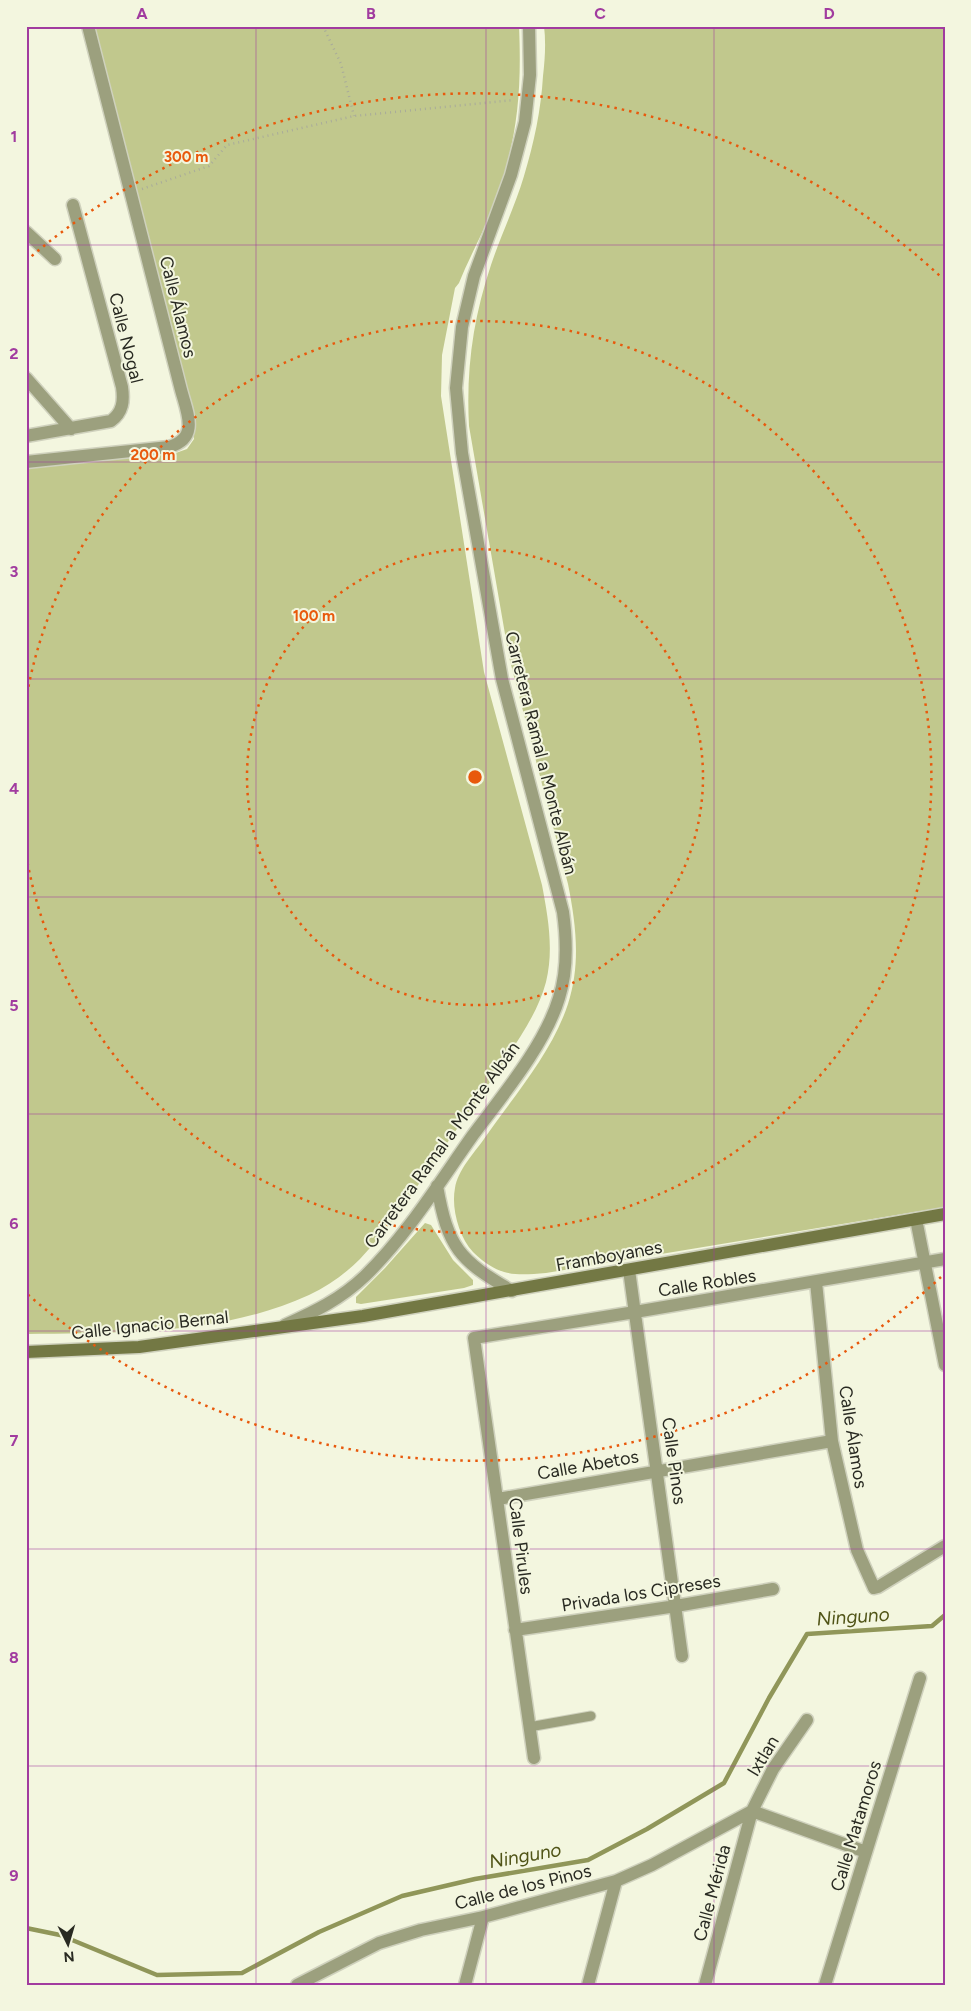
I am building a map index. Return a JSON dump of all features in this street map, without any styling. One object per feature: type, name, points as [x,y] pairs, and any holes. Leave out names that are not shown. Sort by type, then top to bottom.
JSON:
[{"type":"main road","name":"Framboyanes","points":[[278,1328],[512,1291],[945,1214]]},
{"type":"main road","name":"Calle Ignacio Bernal","points":[[26,1352],[139,1347],[278,1328]]},
{"type":"street","name":"Calle Álamos","points":[[26,462],[169,447],[177,445],[187,437],[189,424],[132,193],[88,26]]},
{"type":"street","name":"Carretera Ramal a Monte Albán","points":[[278,1328],[332,1302],[365,1276],[394,1243],[517,1075],[544,1032],[559,999],[566,963],[566,931],[563,912],[502,679],[462,453],[456,405],[458,352],[467,304],[482,253],[516,158],[525,122],[530,74],[529,26]]},
{"type":"street","name":"Calle Nogal","points":[[26,436],[111,421],[121,412],[123,395],[73,205]]},
{"type":"street","points":[[26,232],[54,259]]},
{"type":"street","points":[[26,378],[71,429]]},
{"type":"street","points":[[437,1186],[442,1212],[452,1241],[474,1268],[512,1291]]},
{"type":"street","points":[[916,1219],[945,1365]]},
{"type":"street","name":"Calle Robles","points":[[474,1338],[945,1259]]},
{"type":"street","name":"Calle Pinos","points":[[630,1270],[682,1656]]},
{"type":"street","name":"Calle Álamos","points":[[816,1282],[832,1442],[857,1550],[870,1582],[874,1588],[878,1587],[945,1546]]},
{"type":"street","name":"Calle Pirules","points":[[474,1338],[534,1758]]},
{"type":"street","name":"Calle Abetos","points":[[498,1499],[832,1442]]},
{"type":"street","name":"Privada los Cipreses","points":[[515,1630],[676,1606],[772,1589]]},
{"type":"street","name":"Calle Matamoros","points":[[826,1985],[920,1678]]},
{"type":"street","name":"Ixtlan","points":[[752,1811],[773,1770],[807,1720]]},
{"type":"street","points":[[752,1811],[866,1852]]},
{"type":"street","name":"Calle de los Pinos","points":[[297,1985],[379,1943],[421,1930],[483,1917],[616,1881],[652,1865],[752,1811]]},
{"type":"street","name":"Calle Mérida","points":[[706,1985],[752,1811]]},
{"type":"street","points":[[588,1985],[616,1881]]},
{"type":"street","points":[[465,1985],[483,1917]]},
{"type":"lane","points":[[529,1727],[590,1716]]},
{"type":"path","points":[[323,26],[341,64],[354,116]]},
{"type":"path","points":[[132,193],[209,166],[227,145],[354,116],[529,98]]},
{"type":"green space","points":[[94,26],[519,26],[520,75],[512,141],[507,164],[492,210],[455,288],[442,355],[441,396],[484,672],[542,885],[548,921],[550,957],[543,993],[528,1024],[504,1062],[385,1230],[360,1259],[336,1279],[309,1295],[276,1308],[206,1325],[134,1332],[26,1334],[26,468],[173,454],[187,449],[194,439],[185,379]]},
{"type":"green space","points":[[544,26],[945,26],[945,1207],[546,1273],[515,1274],[506,1273],[490,1266],[468,1246],[457,1222],[454,1204],[455,1188],[463,1168],[531,1074],[561,1022],[568,1004],[575,974],[576,944],[568,884],[509,657],[469,426],[468,405],[470,364],[475,325],[491,265],[528,164],[534,139],[542,89],[545,51]]},
{"type":"green space","points":[[425,1223],[431,1225],[453,1260],[473,1280],[473,1285],[361,1304],[356,1303],[356,1297]]},
{"type":"waterway","name":"Ninguno","points":[[26,1928],[60,1935],[157,1975],[242,1973],[319,1932],[402,1896],[475,1879],[588,1860],[647,1829],[724,1783],[769,1698],[807,1634],[932,1626],[945,1615]]}]
